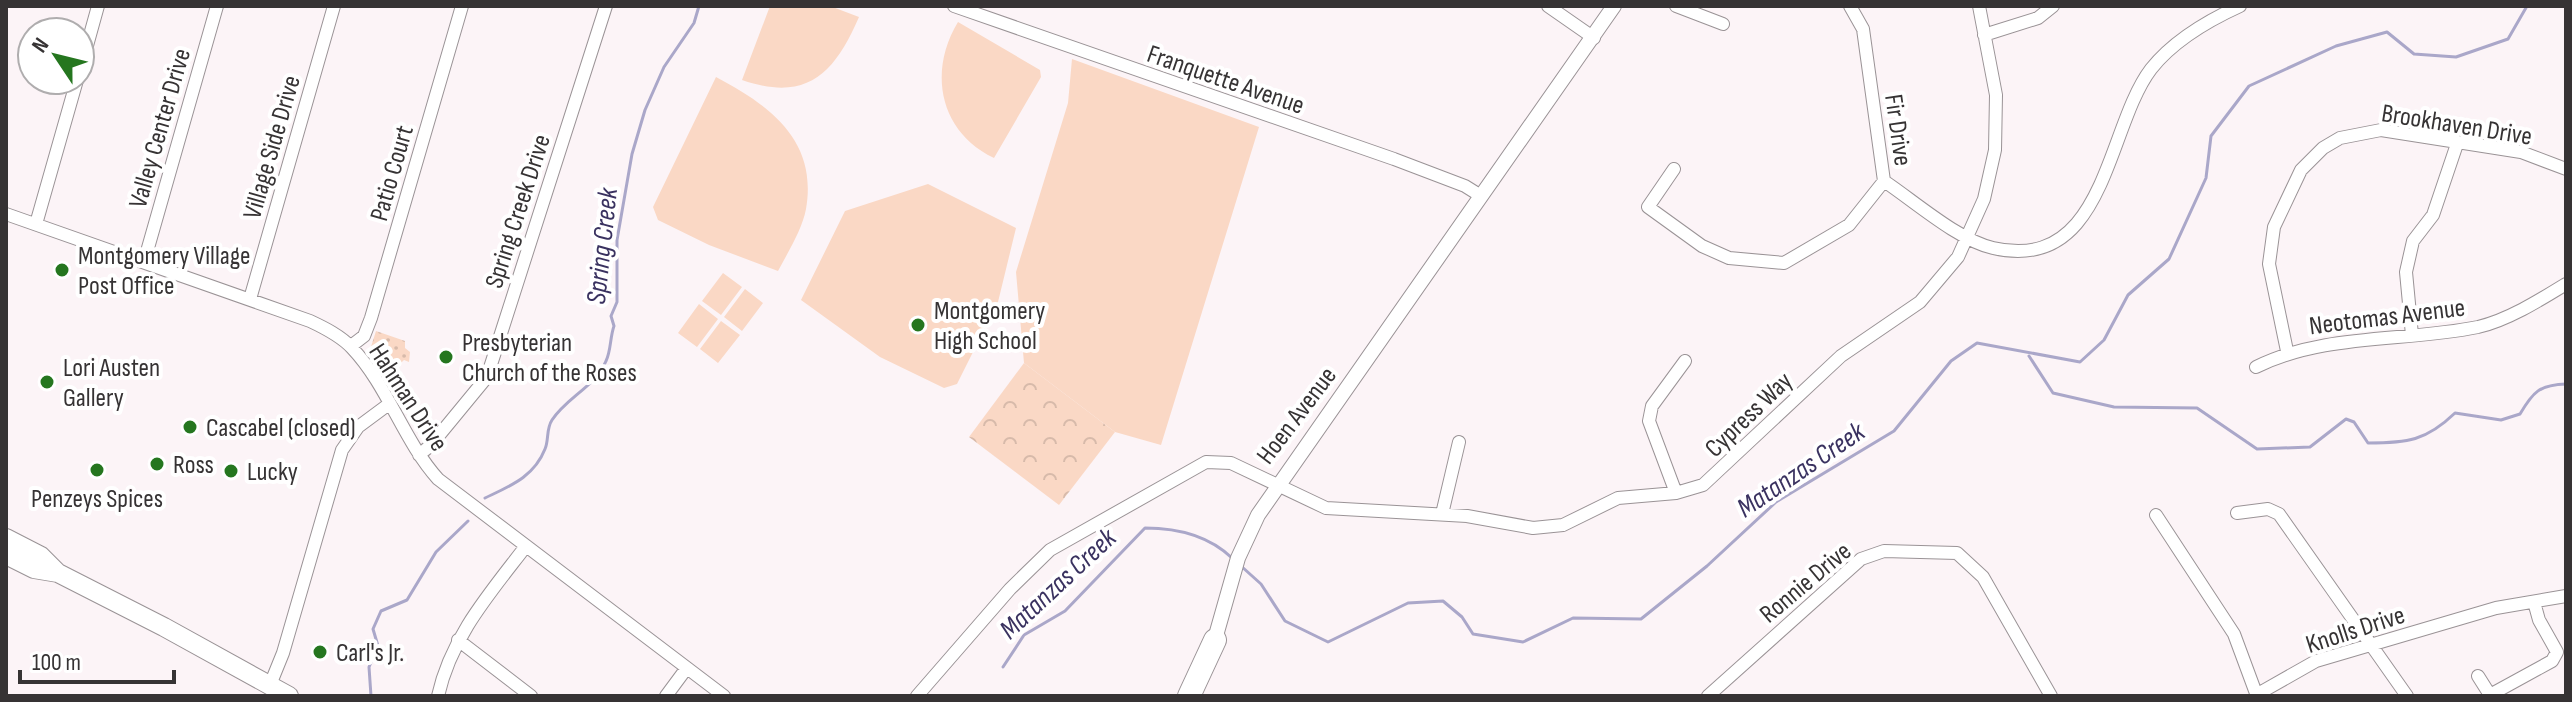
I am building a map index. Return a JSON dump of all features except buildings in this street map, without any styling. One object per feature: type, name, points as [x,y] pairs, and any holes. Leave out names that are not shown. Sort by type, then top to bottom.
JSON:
[{"type":"highway","points":[[1189,696],[1215,640]]},
{"type":"main road","points":[[6,538],[41,556],[58,573],[289,696]]},
{"type":"main road","points":[[6,555],[34,569],[58,573]]},
{"type":"street","name":"Valley Center Drive","points":[[144,262],[217,6]]},
{"type":"street","name":"Village Side Drive","points":[[250,299],[334,6]]},
{"type":"street","name":"Patio Court","points":[[351,346],[364,336],[371,318],[462,6]]},
{"type":"street","name":"Spring Creek Drive","points":[[419,455],[487,377],[606,6]]},
{"type":"street","name":"Franquette Avenue","points":[[954,6],[972,9],[1394,159],[1465,186],[1481,196]]},
{"type":"street","points":[[1548,6],[1594,38]]},
{"type":"street","name":"Hoen Avenue","points":[[917,696],[1028,570],[1059,545],[1206,462],[1231,463],[1279,486],[1614,6]]},
{"type":"street","points":[[1676,6],[1723,24]]},
{"type":"street","name":"Fir Drive","points":[[1674,169],[1648,207],[1702,246],[1729,258],[1784,263],[1849,225],[1884,181],[1863,29],[1850,6]]},
{"type":"street","name":"Cypress Way","points":[[1279,486],[1326,508],[1442,514],[1542,528],[1572,521],[1618,498],[1676,493],[1712,479],[1841,356],[1920,302],[1952,267],[1969,238],[1991,176],[1996,135],[1996,95],[1979,6]]},
{"type":"street","points":[[1984,35],[2038,18],[2053,6]]},
{"type":"street","points":[[1884,181],[1969,238],[1994,249],[2041,247],[2064,235],[2082,219],[2095,200],[2136,92],[2151,69],[2171,46],[2212,12],[2240,6]]},
{"type":"street","points":[[36,224],[72,96]]},
{"type":"street","name":"Brookhaven Drive","points":[[2287,351],[2269,264],[2274,227],[2301,170],[2340,138],[2381,130],[2521,152],[2566,169]]},
{"type":"street","points":[[2412,335],[2406,272],[2413,241],[2433,215],[2457,144]]},
{"type":"street","name":"Hahman Drive","points":[[6,214],[310,321],[351,346],[419,455],[446,487],[724,696]]},
{"type":"street","name":"Neotomas Avenue","points":[[2256,367],[2287,351],[2480,326],[2539,301],[2566,284]]},
{"type":"street","points":[[1676,493],[1649,421],[1652,406],[1685,361]]},
{"type":"street","points":[[270,685],[283,653],[342,450],[358,427],[389,404]]},
{"type":"street","points":[[1442,514],[1459,442]]},
{"type":"street","points":[[1200,696],[1231,581],[1246,539],[1279,486]]},
{"type":"street","points":[[2237,513],[2268,509],[2279,514],[2407,696]]},
{"type":"street","name":"Knolls Drive","points":[[2156,515],[2234,634],[2256,696],[2316,661],[2496,608],[2566,596]]},
{"type":"street","points":[[438,696],[458,640],[526,546]]},
{"type":"street","name":"Ronnie Drive","points":[[1712,691],[1861,559],[1884,551],[1957,553],[1983,577],[2051,696]]},
{"type":"street","points":[[2478,676],[2490,695],[2552,661],[2557,652],[2539,620],[2534,602]]},
{"type":"street","points":[[458,640],[531,696]]},
{"type":"street","points":[[666,696],[686,669]]},
{"type":"green space","points":[[770,6],[830,6],[859,17],[839,54],[815,78],[784,88],[764,86],[742,80]]},
{"type":"green space","points":[[958,22],[1040,70],[1041,77],[994,158],[975,147],[961,133],[944,99],[943,60]]},
{"type":"green space","points":[[1072,59],[1259,127],[1161,445],[1115,432],[1024,363],[1016,272],[1068,103]]},
{"type":"green space","points":[[716,77],[771,113],[797,144],[804,163],[808,185],[806,209],[778,271],[709,245],[658,220],[653,207]]},
{"type":"green space","points":[[928,184],[1016,228],[998,302],[957,384],[944,388],[880,357],[801,300],[845,211]]},
{"type":"green space","points":[[723,273],[742,287],[721,315],[702,301]]},
{"type":"green space","points":[[745,289],[763,303],[742,331],[724,317]]},
{"type":"green space","points":[[699,304],[718,319],[697,347],[678,333]]},
{"type":"green space","points":[[721,321],[740,335],[718,363],[700,349]]},
{"type":"green space","points":[[376,331],[405,341],[405,348],[410,352],[409,362],[404,360],[385,378],[369,353]]},
{"type":"green space","points":[[1024,363],[1115,432],[1059,505],[969,437]]},
{"type":"waterway","name":"Spring Creek","points":[[485,498],[528,474],[545,449],[552,420],[595,378],[606,361],[614,326],[611,316],[617,302],[617,240],[632,154],[645,110],[664,67],[694,23],[699,6]]},
{"type":"waterway","name":"Matanzas Creek","points":[[1241,566],[1261,584],[1285,621],[1328,642],[1408,603],[1443,601],[1462,617],[1473,634],[1523,642],[1573,618],[1641,619],[1707,566],[1776,502],[1894,431],[1951,361],[1977,343],[2080,362],[2104,340],[2128,295],[2169,259],[2206,178],[2211,136],[2249,86],[2336,46],[2387,32],[2414,54],[2456,57],[2508,39],[2527,6]]},
{"type":"waterway","points":[[2029,356],[2053,393],[2114,407],[2197,408],[2257,449],[2310,447],[2346,419],[2354,422],[2368,443],[2405,441],[2435,430],[2455,413],[2501,420],[2520,414],[2538,391],[2566,384]]},
{"type":"waterway","name":"Spring Creek","points":[[371,696],[369,667],[378,646],[373,629],[381,611],[407,600],[436,552],[468,521]]},
{"type":"waterway","name":"Matanzas Creek","points":[[1003,667],[1024,635],[1065,611],[1145,528],[1192,534],[1232,558]]},
{"type":"place","name":"Montgomery Village Post Office","points":[[62,270]]},
{"type":"place","name":"Montgomery High School","points":[[918,325]]},
{"type":"place","name":"Presbyterian Church of the Roses","points":[[446,357]]},
{"type":"place","name":"Lori Austen Gallery","points":[[47,382]]},
{"type":"place","name":"Cascabel (closed)","points":[[190,427]]},
{"type":"place","name":"Ross","points":[[157,464]]},
{"type":"place","name":"Penzeys Spices","points":[[97,470]]},
{"type":"place","name":"Lucky","points":[[231,471]]},
{"type":"place","name":"Carl's Jr.","points":[[320,652]]}]
